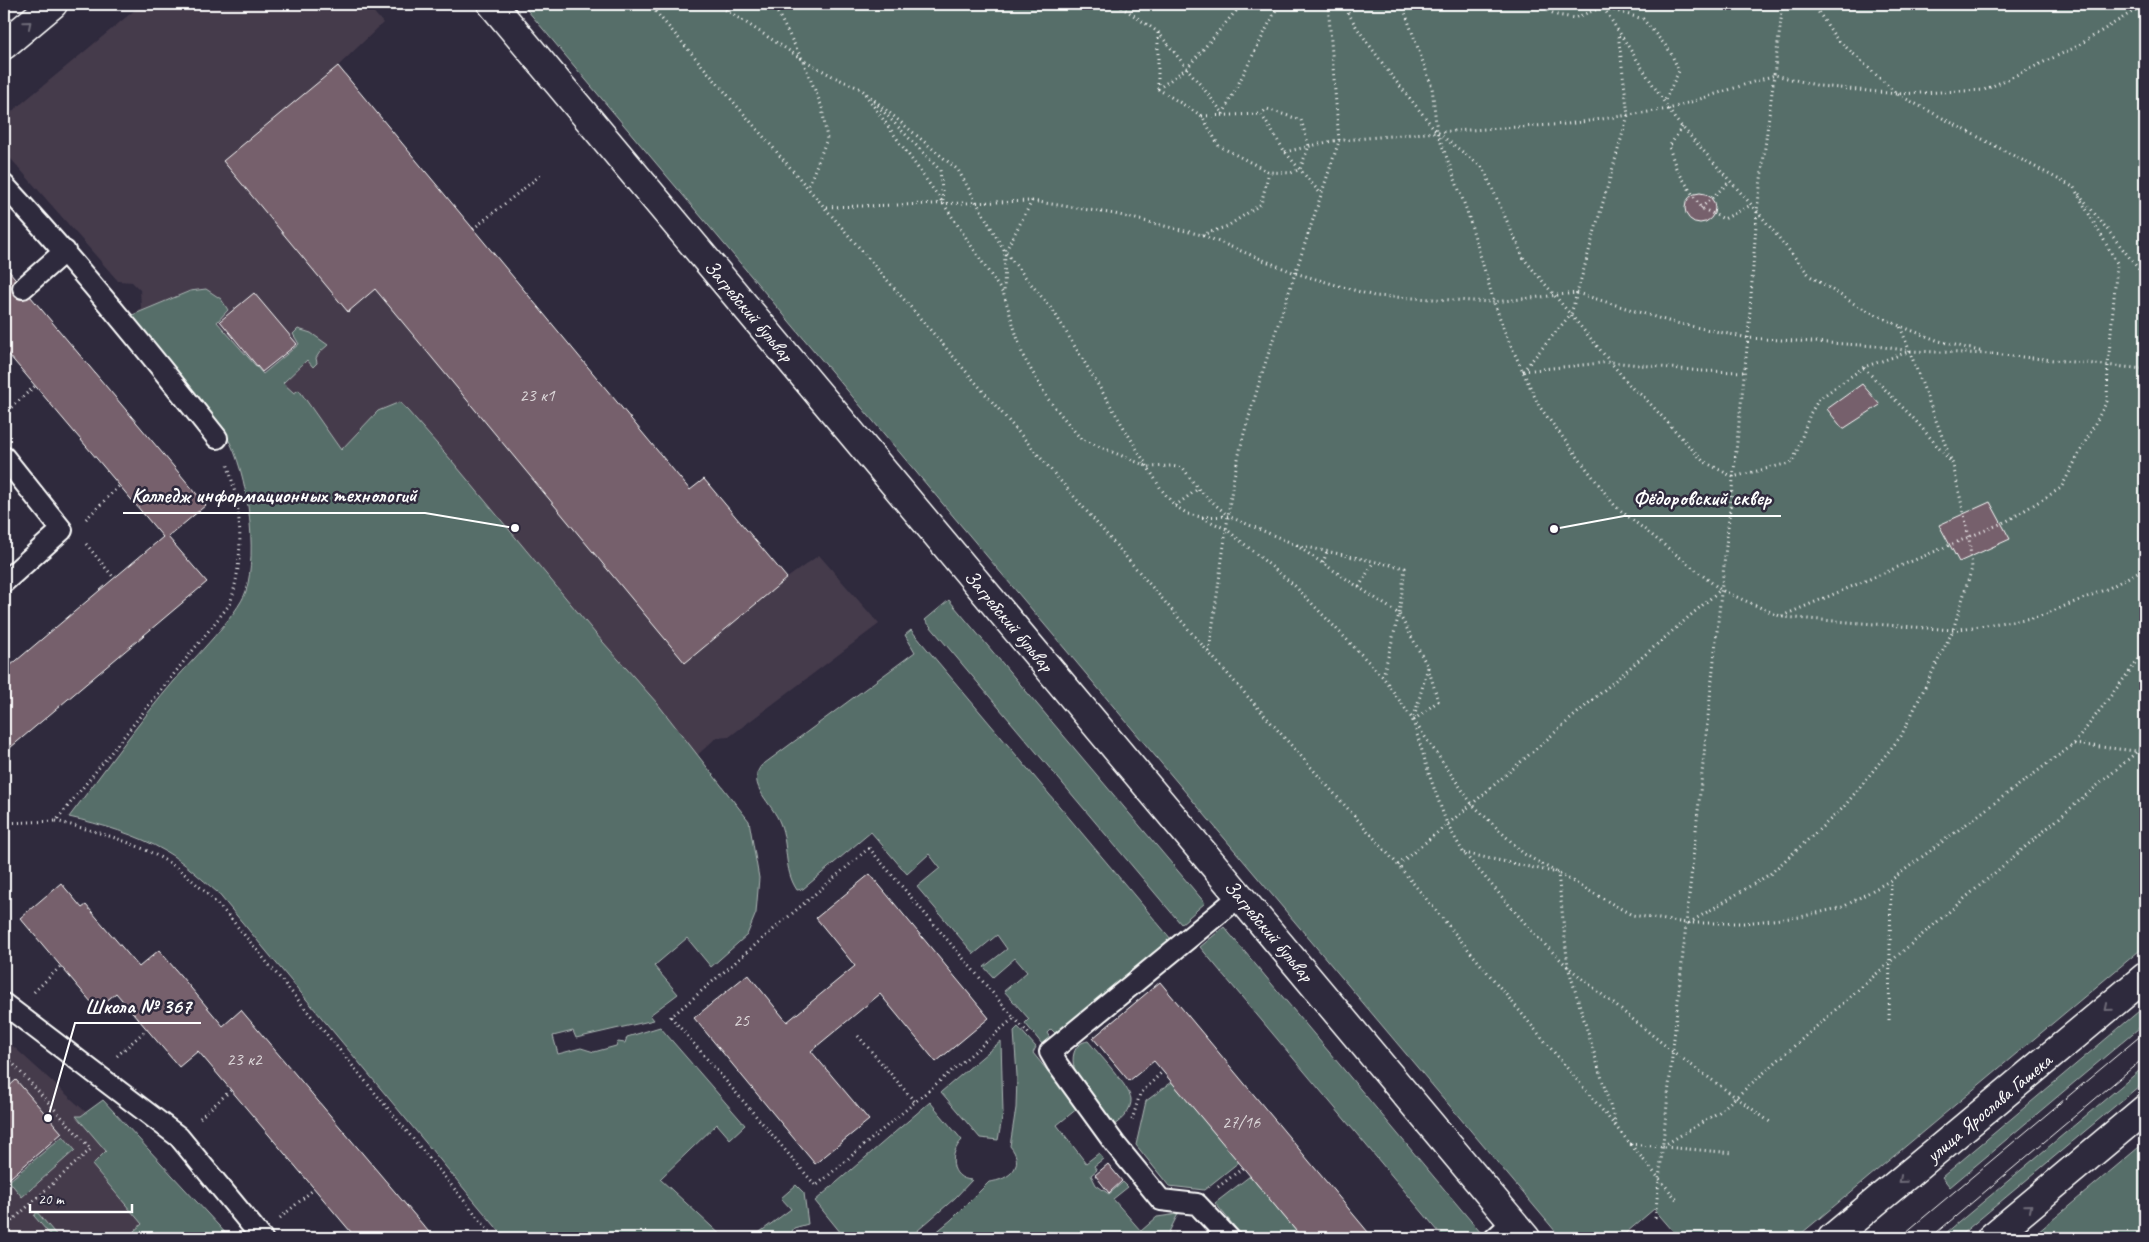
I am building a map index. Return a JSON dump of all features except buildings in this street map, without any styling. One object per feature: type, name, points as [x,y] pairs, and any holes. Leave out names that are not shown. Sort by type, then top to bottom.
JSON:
[{"type":"street","points":[[4,45],[53,4]]},
{"type":"street","name":"Загребский бульвар","points":[[492,4],[1240,896],[1511,1233]]},
{"type":"street","name":"улица Ярослава Гашека","points":[[1832,1238],[2145,977]]},
{"type":"street","points":[[1991,1238],[2145,1109]]},
{"type":"lane","points":[[4,185],[65,251],[116,311],[217,438]]},
{"type":"lane","points":[[23,288],[65,251]]},
{"type":"lane","points":[[4,457],[68,530],[4,582]]},
{"type":"lane","points":[[1229,1238],[1197,1204],[1161,1200],[1115,1144],[1056,1064],[1050,1052],[1240,896]]},
{"type":"lane","points":[[8,1008],[179,1137],[261,1237]]},
{"type":"path","points":[[649,4],[1209,653],[1398,865],[1677,1200]]},
{"type":"path","points":[[717,4],[802,59],[834,77],[861,89],[958,170],[1005,252],[1054,312],[1161,489],[1175,506],[1188,514],[1201,517],[1226,529],[1295,586],[1382,677],[1472,804],[1524,854],[1632,915],[1687,923],[1744,923],[1800,917],[1843,908],[1891,880],[2074,744],[2145,651]]},
{"type":"path","points":[[773,4],[802,59],[822,106],[827,139],[808,187]]},
{"type":"path","points":[[1117,4],[1158,32],[1223,114]]},
{"type":"path","points":[[1158,89],[1187,68],[1236,11],[1236,4]]},
{"type":"path","points":[[1223,114],[1279,4]]},
{"type":"path","points":[[1209,653],[1233,481],[1243,437],[1262,370],[1339,140],[1328,4]]},
{"type":"path","points":[[1344,4],[1357,28],[1391,75],[1437,132],[1483,168],[1524,259],[1633,389],[1644,397],[1703,461],[1733,478],[1794,462],[1810,414],[1819,400],[1864,367],[1911,350]]},
{"type":"path","points":[[1402,4],[1432,88],[1437,132],[1468,211],[1494,302],[1506,335],[1539,406],[1615,506],[1721,590],[1782,617],[1954,630],[2038,618],[2109,588],[2145,568]]},
{"type":"path","points":[[1534,4],[1557,15],[1574,18],[1602,6],[1643,19],[1670,50],[1679,72],[1664,102]]},
{"type":"path","points":[[1655,1218],[1748,338],[1756,211],[1783,4]]},
{"type":"path","points":[[1813,4],[1836,38],[1897,94],[2073,186],[2145,277]]},
{"type":"path","points":[[1285,152],[1339,140],[1568,124],[1669,109],[1775,74],[1820,86],[1897,94],[1984,90],[2074,48],[2145,4]]},
{"type":"path","points":[[1602,6],[1682,127],[1751,205],[1810,276],[1856,305],[1900,326],[1939,341],[1991,354]]},
{"type":"path","points":[[1523,371],[1571,314],[1628,115],[1618,31]]},
{"type":"path","points":[[1158,32],[1158,89]]},
{"type":"path","points":[[861,89],[943,203],[1004,296],[1023,356],[1048,399],[1081,439],[1149,467],[1171,466],[1183,468],[1198,489],[1228,516],[1294,544],[1399,614],[1428,667],[1438,701],[1413,720]]},
{"type":"path","points":[[861,89],[940,170],[943,203]]},
{"type":"path","points":[[1158,89],[1202,116],[1219,146],[1270,172],[1291,173],[1300,169],[1309,146],[1301,120],[1267,109],[1261,114],[1202,116]]},
{"type":"path","points":[[1261,114],[1285,152],[1321,194]]},
{"type":"path","points":[[1682,127],[1669,147],[1676,168],[1701,208],[1724,219],[1751,205]]},
{"type":"path","points":[[1202,235],[1228,226],[1261,204],[1270,172]]},
{"type":"path","points":[[474,229],[542,174]]},
{"type":"path","points":[[1701,208],[1729,182]]},
{"type":"path","points":[[1782,617],[2007,521],[2061,488],[2107,401],[2108,366],[2117,263],[2073,186]]},
{"type":"path","points":[[826,207],[1032,201],[1115,214],[1202,235],[1296,273],[1374,296],[1494,302],[1577,292],[1671,322],[1748,338],[1991,354],[2145,369]]},
{"type":"path","points":[[1004,296],[1005,252],[1032,201]]},
{"type":"path","points":[[1687,923],[1770,874],[1843,808],[1901,736],[1954,630],[1972,568],[1969,537],[1953,465],[1911,350],[1900,326]]},
{"type":"path","points":[[1523,371],[1611,362],[1701,371],[1744,372]]},
{"type":"path","points":[[1864,367],[1915,420],[1953,465]]},
{"type":"path","points":[[4,414],[35,386]]},
{"type":"path","points":[[56,821],[230,604],[237,581],[241,530],[234,484],[225,453],[217,438]]},
{"type":"path","points":[[114,578],[68,530],[119,486]]},
{"type":"path","points":[[1175,506],[1198,489]]},
{"type":"path","points":[[1201,517],[1228,516]]},
{"type":"path","points":[[1294,544],[1405,568],[1399,614],[1382,677]]},
{"type":"path","points":[[1323,563],[1328,551]]},
{"type":"path","points":[[1359,587],[1374,561]]},
{"type":"path","points":[[1398,865],[1472,804],[1721,590]]},
{"type":"path","points":[[4,654],[12,664]]},
{"type":"path","points":[[1428,667],[1413,720],[1430,777],[1447,824],[1463,852],[1536,936],[1568,967],[1672,1051],[1737,1096],[1770,1122]]},
{"type":"path","points":[[2074,744],[2145,752]]},
{"type":"path","points":[[1662,1146],[1719,1112],[1890,962],[2145,745]]},
{"type":"path","points":[[4,823],[56,821],[95,832],[144,850],[178,868],[227,914],[495,1238]]},
{"type":"path","points":[[869,848],[1014,1018],[915,1102],[816,1186],[671,1017],[869,848]]},
{"type":"path","points":[[1463,852],[1558,873]]},
{"type":"path","points":[[1558,873],[1568,967],[1617,1128]]},
{"type":"path","points":[[1889,1020],[1891,880]]},
{"type":"path","points":[[8,1008],[61,966]]},
{"type":"path","points":[[96,1075],[147,1029]]},
{"type":"path","points":[[858,1036],[915,1102]]},
{"type":"path","points":[[4,1054],[91,1149],[4,1228]]},
{"type":"path","points":[[1115,1144],[1128,1130],[1140,1094],[1163,1071]]},
{"type":"path","points":[[179,1137],[230,1090]]},
{"type":"path","points":[[1630,1144],[1734,1153]]},
{"type":"path","points":[[261,1237],[314,1189]]},
{"type":"shaded area","points":[[142,4],[367,4],[383,23],[338,66],[690,490],[704,479],[787,578],[819,555],[879,624],[729,737],[716,738],[693,759],[323,571],[278,485],[134,315],[141,308],[140,290],[132,282],[118,281],[4,151],[4,118]]},
{"type":"shaded area","points":[[4,1038],[181,1198],[136,1238],[4,1238]]},
{"type":"green space","points":[[522,4],[2145,4],[2145,946],[1796,1238],[1679,1238],[1654,1209],[1620,1238],[1561,1238]]},
{"type":"green space","points":[[206,289],[221,299],[228,310],[217,322],[263,374],[299,344],[293,334],[298,329],[311,333],[328,345],[320,352],[316,358],[317,363],[313,367],[307,360],[283,383],[294,393],[299,390],[341,450],[378,411],[400,402],[452,461],[595,633],[657,703],[749,821],[759,878],[756,913],[747,935],[711,967],[687,938],[654,966],[678,994],[650,1015],[654,1020],[576,1038],[573,1031],[553,1036],[558,1054],[581,1048],[594,1052],[616,1046],[618,1042],[625,1043],[627,1037],[660,1027],[745,1125],[730,1139],[717,1124],[660,1179],[724,1238],[505,1238],[217,892],[179,860],[154,845],[119,831],[69,817],[161,696],[225,624],[246,591],[251,555],[251,534],[241,470],[234,452],[227,437],[206,405],[130,316],[190,291]]},
{"type":"green space","points":[[949,600],[1205,903],[1181,924],[925,620]]},
{"type":"green space","points":[[911,630],[1171,939],[1056,1034],[1051,1029],[1047,1033],[1050,1038],[1042,1044],[1025,1023],[1029,1019],[1004,991],[1027,972],[1015,958],[993,977],[984,967],[1007,949],[997,935],[974,954],[917,887],[940,868],[929,854],[907,874],[871,832],[803,889],[797,890],[790,874],[783,831],[777,816],[759,787],[757,773],[761,766],[915,652],[905,635]]},
{"type":"green space","points":[[1224,927],[1481,1233],[1475,1238],[1444,1238],[1200,947]]},
{"type":"green space","points":[[2145,1006],[2145,1023],[1950,1187],[1942,1177]]},
{"type":"green space","points":[[1018,1027],[1036,1047],[1033,1053],[1078,1108],[1057,1125],[1086,1163],[1099,1153],[1103,1159],[1094,1166],[1097,1170],[1091,1175],[1096,1185],[1109,1194],[1123,1182],[1128,1187],[1113,1199],[1141,1231],[1157,1217],[1178,1214],[1166,1238],[929,1238],[951,1220],[989,1182],[997,1181],[1009,1175],[1016,1165],[1015,1153],[1010,1146],[1016,1108],[1017,1076],[1014,1031]]},
{"type":"green space","points":[[1001,1041],[1003,1113],[998,1140],[980,1138],[941,1092]]},
{"type":"green space","points":[[1088,1041],[1125,1086],[1131,1099],[1130,1107],[1126,1114],[1114,1125],[1082,1083],[1074,1068],[1075,1051],[1079,1045]]},
{"type":"green space","points":[[2145,1066],[2145,1081],[1957,1238],[1940,1238]]},
{"type":"green space","points":[[1172,1082],[1239,1162],[1204,1190],[1169,1186],[1136,1145],[1146,1101]]},
{"type":"green space","points":[[103,1100],[230,1238],[126,1238],[142,1224],[92,1165],[106,1151],[76,1116],[81,1116]]},
{"type":"green space","points":[[930,1102],[962,1140],[953,1158],[955,1170],[964,1179],[972,1180],[955,1198],[909,1238],[845,1238],[815,1201]]},
{"type":"green space","points":[[63,1136],[75,1150],[22,1197],[9,1181]]},
{"type":"green space","points":[[2145,1142],[2145,1238],[2031,1238]]},
{"type":"green space","points":[[1250,1176],[1302,1238],[1244,1238],[1215,1203]]},
{"type":"green space","points":[[796,1185],[804,1193],[808,1224],[794,1228],[788,1238],[752,1238],[791,1209],[781,1198]]},
{"type":"green space","points":[[37,1212],[59,1238],[53,1238],[34,1216]]},
{"type":"tram line","points":[[1899,1238],[2145,1032]]},
{"type":"tram line","points":[[1930,1238],[2145,1057]]},
{"type":"place","name":"Колледж информационных технологий","points":[[515,528]]},
{"type":"place","name":"Фёдоровский сквер","points":[[1554,529]]},
{"type":"place","name":"Школа № 367","points":[[48,1118]]}]
